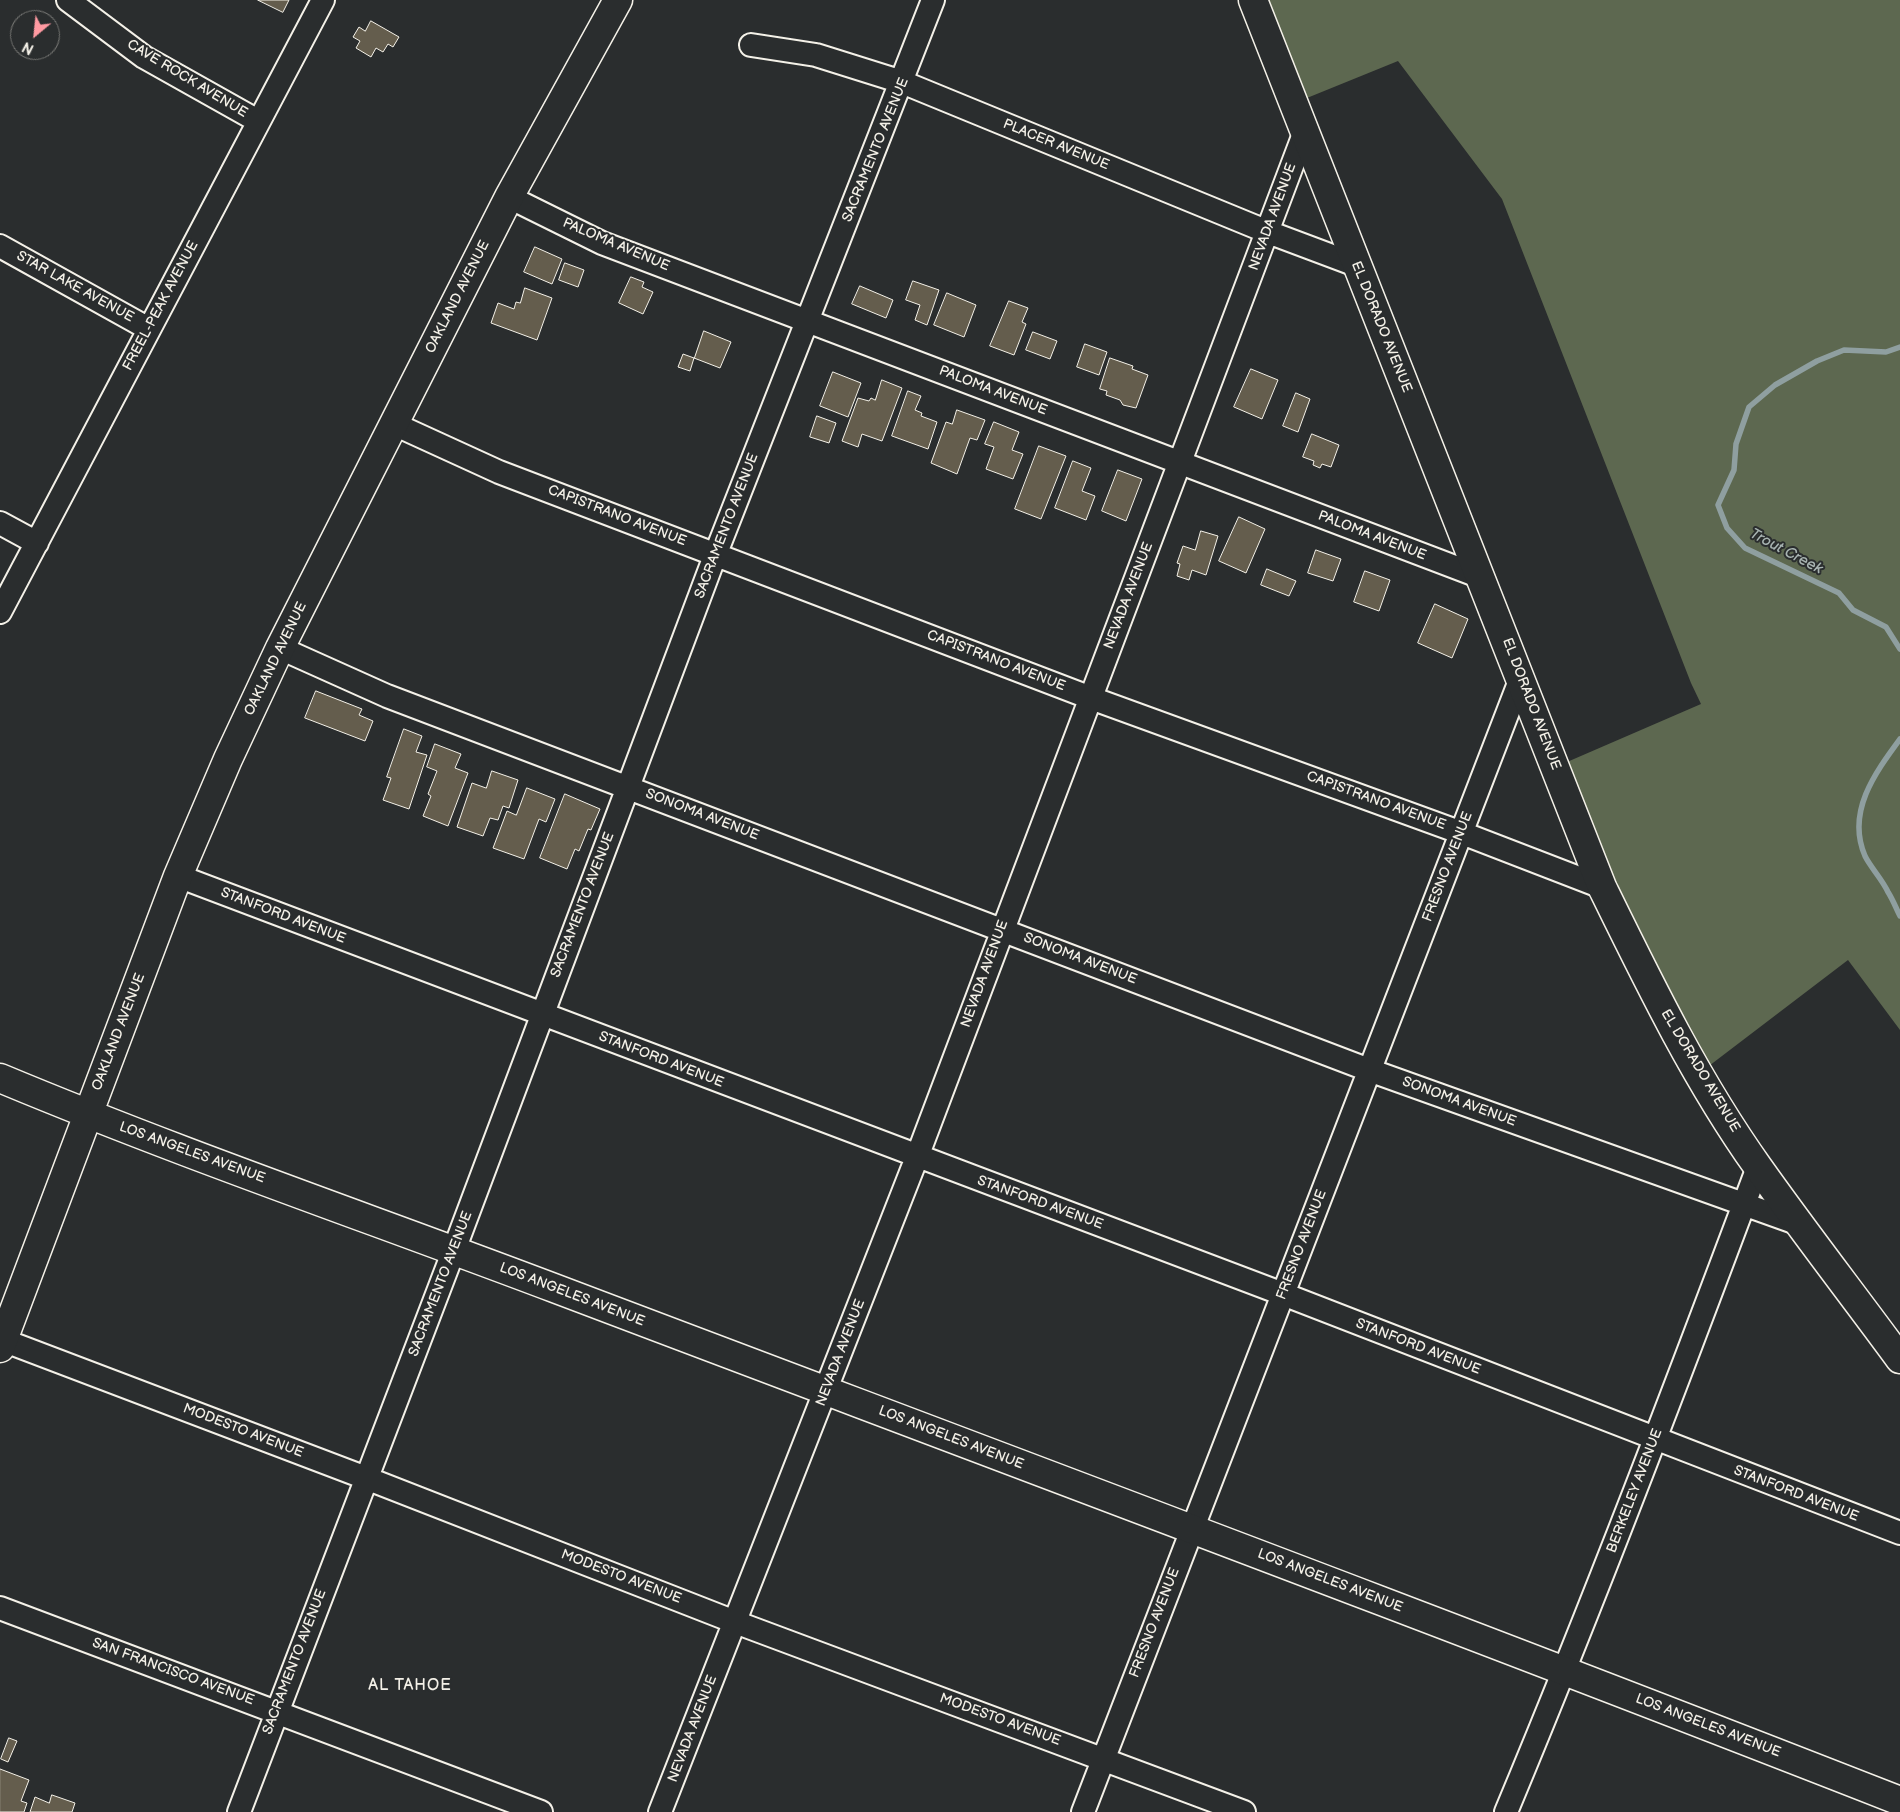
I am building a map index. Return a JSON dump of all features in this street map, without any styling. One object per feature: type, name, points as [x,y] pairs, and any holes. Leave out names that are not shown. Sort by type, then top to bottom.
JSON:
[{"type":"street","name":"CAVE ROCK AVENUE","points":[[68,0],[144,57],[258,121]]},
{"type":"street","name":"FREEL-PEAK AVENUE","points":[[0,612],[323,0]]},
{"type":"street","name":"OAKLAND AVENUE","points":[[1,1342],[178,876],[228,759],[280,648],[509,197],[618,0]]},
{"type":"street","name":"SACRAMENTO AVENUE","points":[[239,1812],[454,1250],[541,1014],[716,553],[933,0]]},
{"type":"street","name":"EL DORADO AVENUE","points":[[1253,0],[1304,134],[1521,678],[1602,887],[1656,997],[1702,1079],[1758,1167],[1900,1359]]},
{"type":"street","name":"PLACER AVENUE","points":[[751,45],[816,55],[902,82],[1268,232],[1356,265]]},
{"type":"street","name":"NEVADA AVENUE","points":[[660,1812],[917,1158],[1304,134]]},
{"type":"street","name":"PALOMA AVENUE","points":[[509,197],[602,243],[1481,578]]},
{"type":"street","name":"STAR LAKE AVENUE","points":[[0,246],[150,328]]},
{"type":"street","name":"CAPISTRANO AVENUE","points":[[394,424],[499,472],[716,553],[1091,698],[1462,833],[1602,887]]},
{"type":"street","points":[[0,523],[37,543]]},
{"type":"street","name":"SONOMA AVENUE","points":[[280,648],[388,696],[1370,1070],[1802,1225]]},
{"type":"street","name":"FRESNO AVENUE","points":[[1083,1812],[1521,678]]},
{"type":"street","name":"STANFORD AVENUE","points":[[178,876],[917,1158],[1283,1294],[1900,1534]]},
{"type":"street","name":"LOS ANGELES AVENUE","points":[[0,1078],[88,1115],[454,1250],[1565,1670],[1900,1801]]},
{"type":"street","name":"BERKELEY AVENUE","points":[[1506,1812],[1565,1670],[1655,1440],[1758,1167]]},
{"type":"street","name":"MODESTO AVENUE","points":[[1,1342],[366,1478],[734,1622],[1244,1812]]},
{"type":"street","name":"SAN FRANCISCO AVENUE","points":[[0,1608],[541,1812]]},
{"type":"green space","points":[[1263,0],[1900,0],[1900,1030],[1848,960],[1701,1072],[1645,961],[1567,762],[1701,704],[1691,683],[1502,199],[1398,61],[1302,100]]},
{"type":"building","points":[[258,0],[289,0],[283,12]]},
{"type":"building","points":[[371,21],[399,37],[393,47],[388,44],[383,52],[376,48],[371,57],[356,48],[360,41],[353,37],[359,27],[365,31]]},
{"type":"building","points":[[535,247],[562,259],[552,284],[524,272]]},
{"type":"building","points":[[565,263],[584,270],[578,287],[559,280]]},
{"type":"building","points":[[631,277],[644,282],[642,287],[653,292],[643,314],[619,303]]},
{"type":"building","points":[[913,281],[939,290],[927,325],[915,320],[920,305],[906,300]]},
{"type":"building","points":[[860,286],[893,300],[886,318],[852,304]]},
{"type":"building","points":[[525,288],[552,298],[537,340],[491,323],[498,303],[514,309],[516,302],[520,303]]},
{"type":"building","points":[[947,293],[976,305],[964,337],[934,325]]},
{"type":"building","points":[[1009,301],[1028,308],[1022,322],[1026,324],[1014,355],[990,346]]},
{"type":"building","points":[[704,331],[731,342],[720,368],[694,358]]},
{"type":"building","points":[[1033,332],[1057,341],[1050,359],[1026,350]]},
{"type":"building","points":[[1085,344],[1107,352],[1099,375],[1077,367]]},
{"type":"building","points":[[683,354],[694,358],[690,371],[678,367]]},
{"type":"building","points":[[1110,358],[1133,366],[1132,369],[1148,375],[1136,408],[1123,405],[1120,400],[1106,395],[1107,391],[1100,389]]},
{"type":"building","points":[[1251,369],[1278,380],[1262,419],[1234,407]]},
{"type":"building","points":[[833,372],[861,383],[848,417],[820,406]]},
{"type":"building","points":[[882,380],[902,388],[882,441],[862,434],[858,447],[842,441],[858,398],[869,401],[871,398],[875,400]]},
{"type":"building","points":[[908,391],[921,396],[915,410],[922,413],[921,416],[937,422],[928,449],[892,436]]},
{"type":"building","points":[[1296,393],[1310,399],[1298,432],[1283,426]]},
{"type":"building","points":[[957,410],[985,420],[977,440],[970,438],[957,474],[931,463],[946,422],[952,424]]},
{"type":"building","points":[[817,416],[836,423],[829,443],[810,437]]},
{"type":"building","points":[[994,422],[1019,432],[1012,450],[1023,454],[1013,479],[986,469],[994,447],[985,444]]},
{"type":"building","points":[[1312,434],[1339,445],[1331,467],[1322,464],[1320,468],[1313,465],[1314,461],[1303,457]]},
{"type":"building","points":[[1039,446],[1066,456],[1041,519],[1015,509]]},
{"type":"building","points":[[1073,461],[1091,468],[1082,491],[1095,496],[1086,520],[1055,508]]},
{"type":"building","points":[[1118,470],[1142,479],[1126,521],[1102,511]]},
{"type":"building","points":[[1239,517],[1265,529],[1246,573],[1219,561]]},
{"type":"building","points":[[1201,531],[1218,536],[1206,575],[1192,570],[1189,580],[1177,576],[1180,564],[1177,563],[1183,546],[1195,550]]},
{"type":"building","points":[[1316,550],[1341,559],[1333,581],[1308,573]]},
{"type":"building","points":[[1267,569],[1296,581],[1289,596],[1261,585]]},
{"type":"building","points":[[1365,571],[1390,580],[1379,611],[1354,602]]},
{"type":"building","points":[[1435,604],[1468,619],[1452,658],[1418,643]]},
{"type":"building","points":[[316,691],[362,709],[359,715],[373,721],[365,741],[305,718]]},
{"type":"building","points":[[404,729],[422,736],[416,752],[427,755],[409,809],[383,800],[391,778],[387,777]]},
{"type":"building","points":[[435,744],[461,754],[455,768],[468,773],[448,826],[423,816],[431,796],[428,794],[437,771],[427,767]]},
{"type":"building","points":[[492,771],[518,780],[509,808],[503,806],[498,820],[490,818],[483,836],[457,827],[472,783],[486,788]]},
{"type":"building","points":[[527,788],[555,799],[546,822],[539,819],[524,859],[493,848],[507,811],[516,815]]},
{"type":"building","points":[[565,794],[600,809],[591,830],[588,829],[579,851],[575,849],[567,869],[540,858]]},
{"type":"building","points":[[9,1738],[17,1741],[8,1762],[1,1759]]},
{"type":"building","points":[[0,1769],[29,1780],[21,1801],[27,1803],[24,1812],[0,1812]]},
{"type":"building","points":[[52,1795],[75,1803],[72,1812],[30,1812],[35,1797],[49,1803]]},
{"type":"waterway","name":"Trout Creek","points":[[1900,347],[1886,352],[1844,350],[1817,361],[1775,385],[1749,407],[1736,444],[1734,470],[1718,505],[1727,528],[1745,548],[1839,593],[1853,610],[1886,627],[1900,649]]},
{"type":"waterway","name":"Trout Creek","points":[[1900,739],[1873,779],[1861,809],[1859,824],[1860,840],[1865,856],[1886,887],[1900,916]]},
{"type":"district","name":"AL TAHOE","points":[[410,1686]]}]
